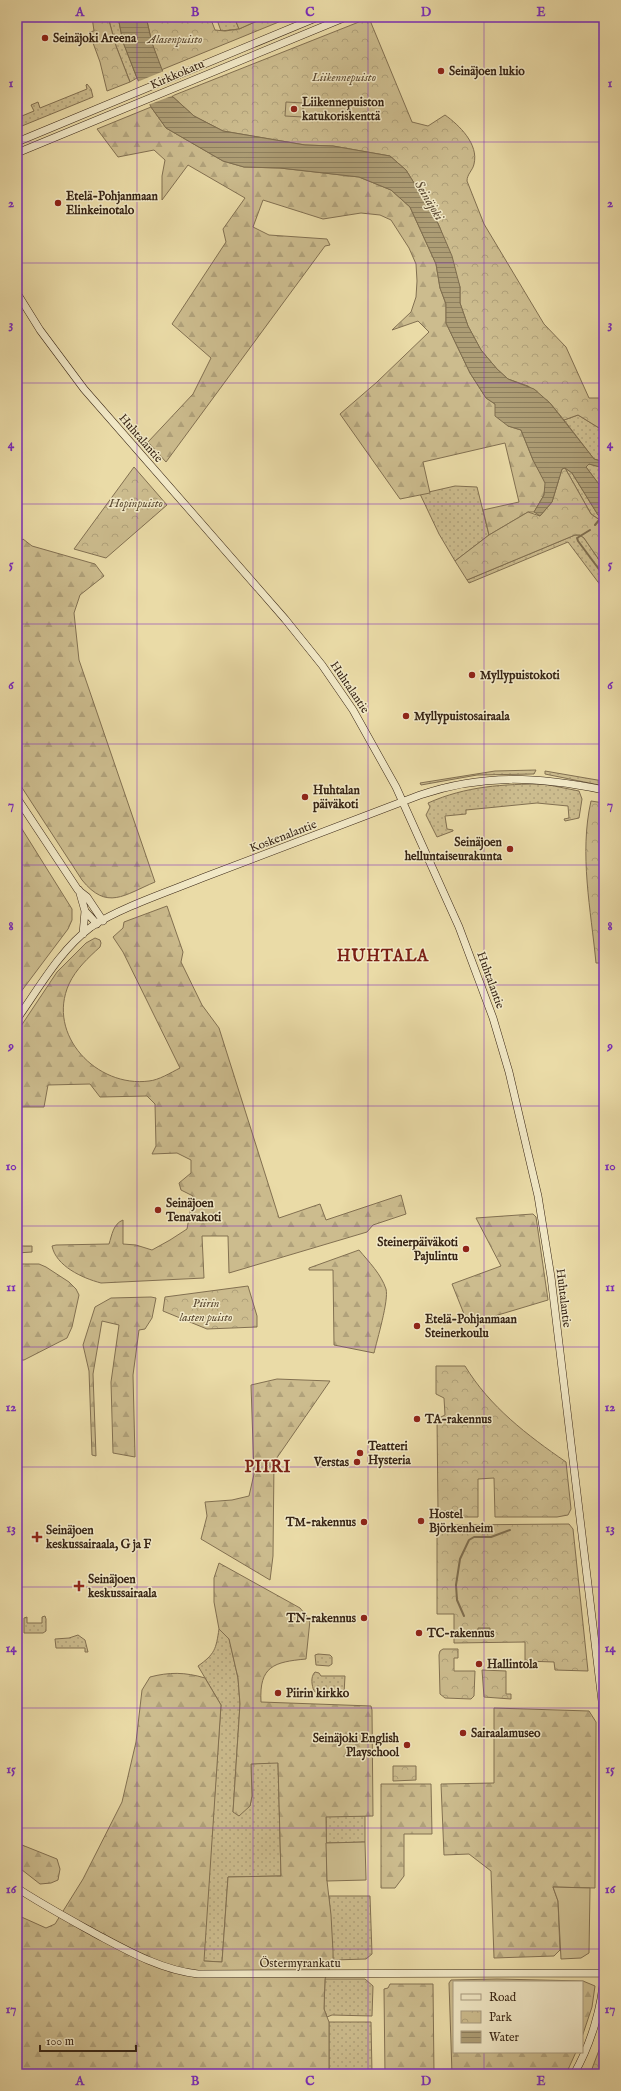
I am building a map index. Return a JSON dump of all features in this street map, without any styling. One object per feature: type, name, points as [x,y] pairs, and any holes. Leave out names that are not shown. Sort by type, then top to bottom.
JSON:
[{"type":"main road","name":"Kirkkokatu","points":[[17,142],[318,17]]},
{"type":"main road","name":"Kirkkokatu","points":[[17,153],[346,17]]},
{"type":"main road","name":"Huhtalantie","points":[[17,293],[40,330],[84,389],[303,640],[353,710],[380,755],[404,802],[476,969],[509,1072],[529,1156],[551,1277],[603,1701],[604,1811]]},
{"type":"main road","name":"Koskenalantie","points":[[17,1019],[57,963],[83,934],[100,922],[182,886],[404,802],[460,783],[502,779],[540,779],[604,790]]},
{"type":"main road","points":[[17,798],[78,890],[85,911],[83,934]]},
{"type":"main road","points":[[78,890],[87,897],[100,922]]},
{"type":"main road","points":[[85,911],[100,922]]},
{"type":"main road","name":"Östermyrankatu","points":[[17,1888],[46,1907],[123,1948],[165,1967],[181,1972],[198,1974],[604,1973]]},
{"type":"main road","points":[[583,2052],[592,2031],[599,2005],[604,1973]]},
{"type":"main road","points":[[574,2074],[583,2053]]},
{"type":"green space","points":[[92,17],[108,17],[116,46],[130,82],[107,91],[100,62],[89,32],[94,31]]},
{"type":"green space","points":[[108,17],[118,17],[123,42],[137,78],[130,82],[116,46]]},
{"type":"green space","name":"Alasenpuisto","points":[[146,17],[210,17],[215,30],[225,31],[239,29],[266,17],[291,17],[161,70],[152,43]]},
{"type":"green space","points":[[216,17],[239,17],[235,19],[239,29],[221,31]]},
{"type":"green space","points":[[239,17],[266,17],[239,29],[235,19]]},
{"type":"green space","name":"Liikennepuisto","points":[[369,18],[412,122],[428,126],[445,115],[462,130],[471,142],[475,157],[467,181],[484,224],[544,324],[566,347],[589,398],[602,398],[604,410],[604,431],[578,415],[564,420],[550,403],[528,386],[508,379],[497,369],[481,350],[468,326],[460,303],[460,287],[440,228],[426,197],[419,191],[406,170],[390,156],[333,146],[305,145],[223,131],[194,116],[172,96]]},
{"type":"green space","points":[[87,84],[91,89],[93,97],[17,128],[17,118],[34,111],[31,105],[38,102],[40,108],[87,89]]},
{"type":"green space","name":"Liikennepuiston katukoriskenttä","points":[[286,102],[303,103],[303,117],[285,116]]},
{"type":"green space","points":[[151,107],[166,128],[223,161],[244,167],[280,168],[359,177],[391,190],[410,207],[436,264],[440,288],[446,304],[446,323],[470,373],[486,398],[495,404],[508,426],[521,430],[533,460],[546,483],[544,495],[534,512],[528,512],[489,535],[483,510],[519,502],[505,443],[423,462],[430,493],[400,499],[340,414],[377,382],[429,332],[418,321],[392,330],[411,312],[416,297],[416,264],[409,248],[391,220],[380,215],[361,213],[323,219],[263,200],[253,227],[269,235],[327,239],[330,245],[325,246],[166,462],[148,442],[193,394],[211,358],[172,324],[226,242],[223,229],[245,198],[188,165],[162,200],[162,176],[165,160],[154,150],[118,157],[97,129]]},
{"type":"green space","points":[[578,415],[604,431],[604,462],[594,459],[564,420]]},
{"type":"green space","points":[[589,464],[604,468],[604,491],[586,467]]},
{"type":"green space","name":"Hopinpuisto","points":[[134,467],[167,505],[106,558],[74,549]]},
{"type":"green space","points":[[565,468],[572,473],[598,515],[604,518],[604,523],[591,514]]},
{"type":"green space","points":[[565,468],[591,514],[604,523],[604,567],[584,538],[580,535],[575,535],[467,580],[455,561],[489,535],[528,512],[540,516],[552,502],[562,469]]},
{"type":"green space","points":[[455,486],[477,487],[489,535],[455,561],[439,534],[420,494]]},
{"type":"green space","points":[[575,535],[580,535],[584,538],[604,567],[604,590],[568,542],[469,583],[467,580]]},
{"type":"green space","points":[[23,539],[32,546],[95,564],[104,576],[80,595],[74,613],[79,660],[155,882],[116,898],[108,898],[100,895],[91,890],[82,880],[17,780],[17,546]]},
{"type":"green space","points":[[536,770],[534,774],[477,775],[421,785],[420,783],[495,771]]},
{"type":"green space","points":[[545,771],[603,781],[604,786],[545,774]]},
{"type":"green space","points":[[544,784],[579,791],[582,799],[579,818],[565,821],[564,819],[569,818],[568,806],[537,803],[466,810],[466,814],[445,816],[447,829],[453,831],[437,837],[426,815],[430,807],[428,803],[457,793],[485,787]]},
{"type":"green space","points":[[591,801],[604,803],[604,963],[596,963],[587,882],[586,841]]},
{"type":"green space","points":[[17,821],[72,909],[72,920],[68,929],[17,997]]},
{"type":"green space","points":[[167,906],[183,952],[181,962],[202,1005],[219,1028],[279,1218],[320,1204],[326,1220],[401,1195],[406,1214],[373,1225],[367,1232],[229,1273],[228,1236],[202,1236],[204,1278],[101,1283],[78,1274],[59,1260],[54,1253],[52,1246],[109,1244],[115,1227],[123,1220],[123,1244],[136,1245],[152,1250],[187,1229],[193,1196],[181,1190],[179,1183],[191,1173],[191,1160],[177,1153],[152,1154],[156,1146],[155,1104],[147,1096],[100,1097],[90,1084],[48,1085],[44,1107],[17,1107],[17,1032],[57,972],[86,943],[95,938],[100,940],[100,947],[75,973],[69,984],[64,1003],[64,1022],[70,1039],[81,1054],[95,1067],[111,1076],[130,1081],[149,1081],[157,1079],[180,1068],[123,952],[113,937],[123,928],[124,922]]},
{"type":"green space","points":[[533,1214],[536,1217],[548,1300],[468,1324],[452,1284],[501,1266],[476,1218]]},
{"type":"green space","points":[[17,1246],[32,1246],[32,1252],[17,1253]]},
{"type":"green space","points":[[359,1250],[378,1273],[386,1289],[386,1302],[374,1353],[334,1345],[333,1270],[309,1270],[309,1268]]},
{"type":"green space","points":[[17,1264],[39,1264],[46,1267],[69,1282],[76,1289],[79,1295],[72,1327],[67,1338],[24,1360],[17,1360]]},
{"type":"green space","name":"Piirin lasten puisto","points":[[248,1286],[257,1316],[257,1327],[207,1329],[163,1311],[165,1297]]},
{"type":"green space","points":[[111,1298],[156,1298],[152,1318],[145,1329],[139,1330],[133,1375],[135,1457],[113,1453],[111,1382],[119,1325],[102,1321],[93,1374],[96,1456],[92,1455],[89,1371],[83,1345],[95,1307]]},
{"type":"green space","points":[[436,1366],[465,1366],[486,1394],[510,1419],[523,1431],[566,1462],[571,1509],[568,1515],[557,1517],[495,1517],[494,1478],[478,1479],[478,1517],[457,1517],[457,1511],[438,1511],[437,1419],[445,1415],[444,1398],[436,1394]]},
{"type":"green space","points":[[277,1379],[330,1381],[274,1462],[273,1556],[270,1580],[201,1539],[207,1516],[205,1502],[232,1500],[249,1496],[254,1474],[251,1385]]},
{"type":"green space","points":[[569,1524],[573,1529],[588,1671],[555,1670],[554,1662],[525,1661],[525,1642],[454,1643],[454,1614],[437,1614],[437,1538],[440,1528],[450,1525]]},
{"type":"green space","points":[[219,1563],[300,1608],[310,1620],[306,1659],[277,1664],[271,1668],[266,1673],[263,1681],[261,1702],[371,1706],[372,1710],[373,1816],[326,1817],[327,1881],[333,1951],[333,1960],[325,1979],[324,2009],[329,2022],[329,2074],[17,2074],[17,1915],[46,1928],[55,1924],[83,1879],[122,1802],[136,1742],[142,1690],[150,1677],[177,1673],[205,1678],[221,1705],[204,1961],[222,1962],[228,1877],[281,1876],[278,1763],[251,1764],[252,1796],[250,1806],[239,1816],[233,1812],[240,1704],[238,1678],[229,1639],[219,1629],[214,1602],[214,1578]]},
{"type":"green space","points":[[45,1616],[46,1631],[43,1633],[24,1633],[24,1618],[27,1617],[27,1623],[42,1623],[42,1617]]},
{"type":"green space","points":[[219,1629],[229,1638],[238,1678],[240,1704],[233,1812],[250,1806],[252,1796],[251,1764],[278,1762],[281,1876],[228,1877],[222,1962],[203,1961],[221,1705],[198,1666],[208,1658],[214,1650]]},
{"type":"green space","points":[[78,1635],[85,1640],[88,1652],[85,1652],[85,1648],[56,1648],[55,1639],[69,1638]]},
{"type":"green space","points":[[443,1649],[458,1649],[458,1658],[454,1658],[454,1671],[475,1671],[474,1696],[471,1699],[445,1698],[440,1694],[439,1655],[440,1651]]},
{"type":"green space","points":[[315,1655],[330,1655],[332,1657],[332,1664],[329,1666],[316,1665]]},
{"type":"green space","points":[[482,1670],[506,1671],[506,1694],[511,1694],[511,1699],[484,1697]]},
{"type":"green space","points":[[315,1672],[319,1673],[321,1676],[345,1676],[344,1694],[319,1694],[314,1691],[312,1679]]},
{"type":"green space","points":[[494,1708],[589,1711],[596,1722],[595,1888],[553,1887],[558,1901],[560,1950],[554,1956],[494,1958],[491,1871],[469,1854],[444,1855],[441,1784],[494,1783]]},
{"type":"green space","points":[[393,1766],[416,1766],[416,1780],[393,1781]]},
{"type":"green space","points":[[381,1784],[431,1784],[432,1834],[404,1834],[404,1876],[395,1888],[381,1888]]},
{"type":"green space","points":[[326,1816],[365,1816],[365,1842],[326,1843]]},
{"type":"green space","points":[[365,1842],[366,1880],[327,1881],[326,1843]]},
{"type":"green space","points":[[17,1843],[57,1859],[60,1869],[58,1880],[51,1883],[40,1884],[17,1866]]},
{"type":"green space","points":[[553,1887],[590,1888],[589,1953],[581,1958],[561,1959],[558,1901]]},
{"type":"green space","points":[[329,1896],[370,1896],[372,1954],[366,1959],[333,1960]]},
{"type":"green space","points":[[325,1979],[365,1979],[373,1986],[372,2016],[332,2015],[327,2017],[324,2009]]},
{"type":"green space","points":[[497,1979],[583,1981],[453,1981],[453,2053],[576,2053],[566,2074],[452,2074],[449,1983],[451,1980]]},
{"type":"green space","points":[[583,1981],[595,1986],[592,2007],[583,2034]]},
{"type":"green space","points":[[390,1984],[433,1984],[434,2074],[385,2074],[384,1989],[388,1988]]},
{"type":"green space","points":[[329,2022],[371,2022],[372,2074],[329,2074]]},
{"type":"green space","points":[[604,2037],[604,2074],[590,2074]]},
{"type":"water","points":[[118,17],[146,17],[152,43],[172,96],[194,116],[223,131],[305,145],[333,146],[390,156],[406,170],[419,191],[426,197],[452,256],[460,287],[460,303],[468,326],[481,350],[497,369],[508,379],[534,389],[550,403],[594,459],[604,462],[604,468],[589,464],[586,467],[604,491],[604,518],[598,515],[572,473],[565,468],[562,469],[552,502],[540,516],[534,512],[544,495],[545,483],[533,460],[521,430],[508,426],[495,416],[495,404],[486,398],[470,373],[446,323],[446,304],[440,288],[436,264],[410,207],[391,190],[359,177],[280,168],[244,167],[223,161],[166,128],[151,107],[137,78],[123,42]]},
{"type":"water","points":[[478,1628],[490,1628],[490,1633],[478,1635]]},
{"type":"pier","points":[[164,71],[174,95],[148,105],[137,82]]},
{"type":"waterway","points":[[595,525],[604,514]]},
{"type":"waterway","points":[[590,530],[577,538],[604,576]]},
{"type":"waterway","points":[[464,1616],[457,1600],[456,1585],[460,1559],[469,1540],[474,1537],[491,1537],[510,1530]]},
{"type":"place","name":"Seinäjoki Areena","points":[[45,38]]},
{"type":"place","name":"Seinäjoen lukio","points":[[441,71]]},
{"type":"place","name":"Liikennepuiston katukoriskenttä","points":[[294,109]]},
{"type":"place","name":"Etelä-Pohjanmaan Elinkeinotalo","points":[[58,203]]},
{"type":"place","name":"Myllypuistokoti","points":[[472,675]]},
{"type":"place","name":"Myllypuistosairaala","points":[[406,716]]},
{"type":"place","name":"Huhtalan päiväkoti","points":[[305,797]]},
{"type":"place","name":"Seinäjoen helluntaiseurakunta","points":[[510,849]]},
{"type":"place","name":"Seinäjoen Tenavakoti","points":[[158,1210]]},
{"type":"place","name":"Steinerpäiväkoti Pajulintu","points":[[466,1249]]},
{"type":"place","name":"Etelä-Pohjanmaan Steinerkoulu","points":[[417,1326]]},
{"type":"place","name":"TA-rakennus","points":[[417,1419]]},
{"type":"place","name":"Teatteri Hysteria","points":[[360,1453]]},
{"type":"place","name":"Verstas","points":[[357,1462]]},
{"type":"place","name":"Hostel Björkenheim","points":[[421,1521]]},
{"type":"place","name":"TM-rakennus","points":[[364,1522]]},
{"type":"place","name":"Seinäjoen keskussairaala, G ja F","points":[[37,1537]]},
{"type":"place","name":"Seinäjoen keskussairaala","points":[[79,1586]]},
{"type":"place","name":"TN-rakennus","points":[[364,1618]]},
{"type":"place","name":"TC-rakennus","points":[[419,1633]]},
{"type":"place","name":"Hallintola","points":[[479,1664]]},
{"type":"place","name":"Piirin kirkko","points":[[278,1693]]},
{"type":"place","name":"Sairaalamuseo","points":[[463,1733]]},
{"type":"place","name":"Seinäjoki English Playschool","points":[[407,1745]]},
{"type":"district","name":"HUHTALA","points":[[383,955]]},
{"type":"district","name":"PIIRI","points":[[268,1466]]},
{"type":"water label","name":"Seinäjoki","points":[[430,200]]}]
